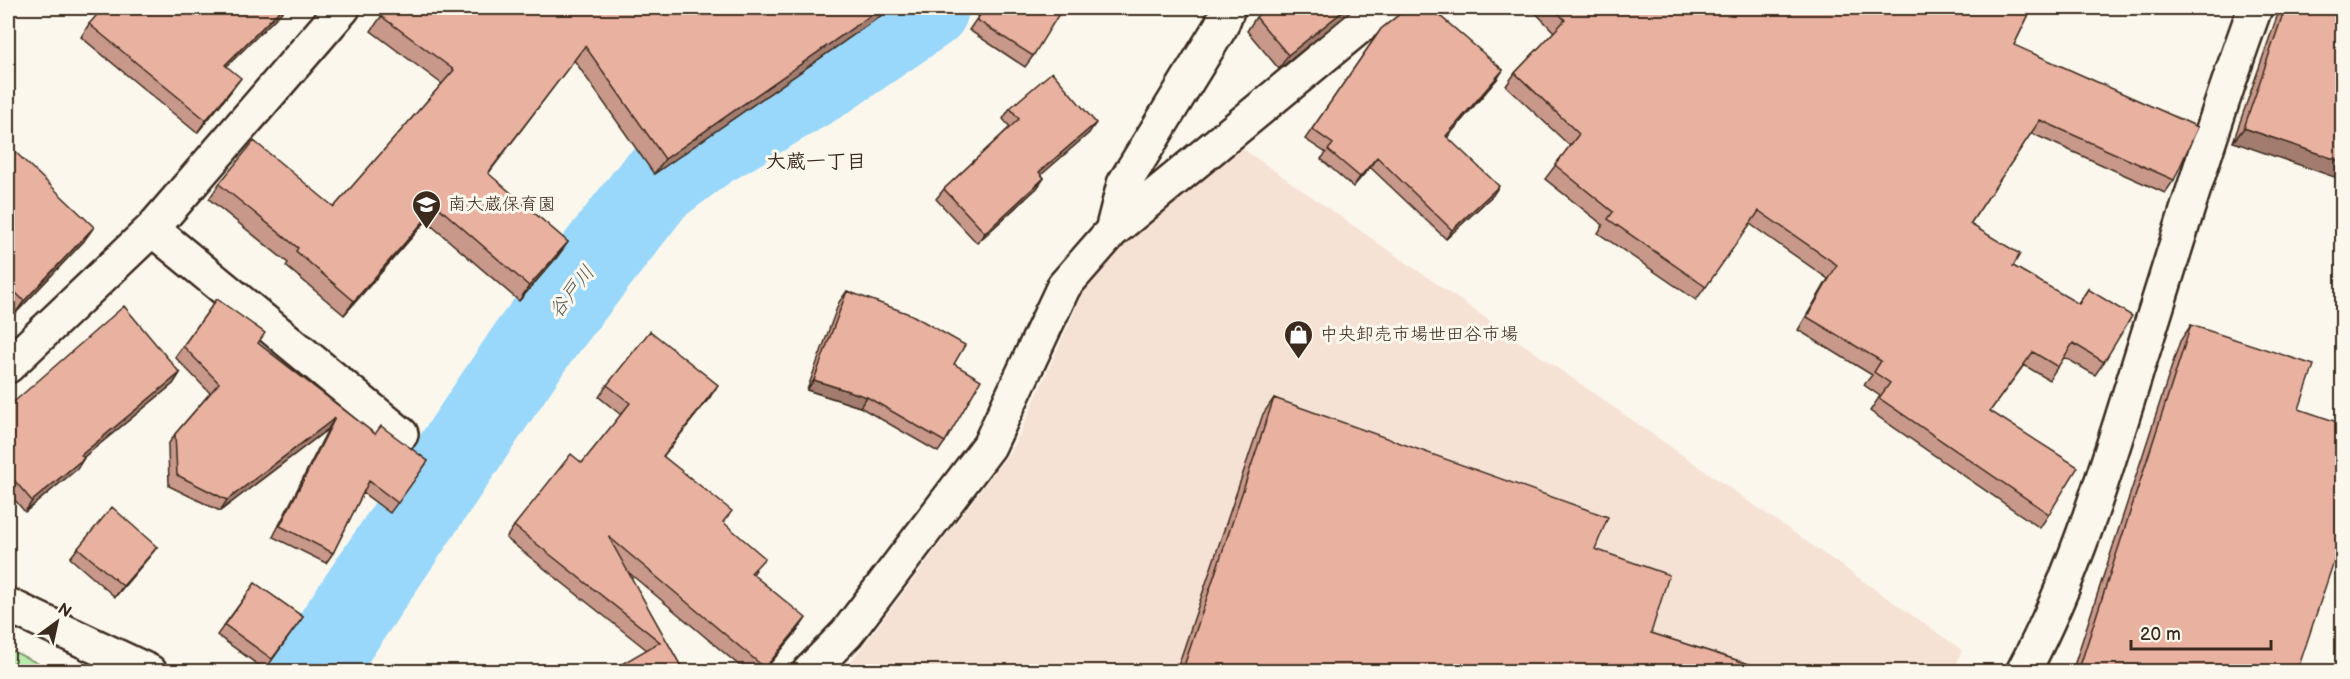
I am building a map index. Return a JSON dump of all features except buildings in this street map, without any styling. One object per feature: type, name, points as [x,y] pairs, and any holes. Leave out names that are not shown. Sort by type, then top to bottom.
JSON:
[{"type":"street","points":[[8,366],[152,229],[343,8]]},
{"type":"street","points":[[1112,231],[1124,184],[1221,26],[1228,8]]},
{"type":"street","points":[[809,672],[847,633],[989,446],[1064,286],[1112,231],[1382,8]]},
{"type":"street","points":[[2023,672],[2041,637],[2098,499],[2218,109],[2255,8]]},
{"type":"street","points":[[152,229],[400,434]]},
{"type":"street","points":[[8,605],[150,672]]},
{"type":"shaded area","name":"中央卸売市場世田谷市場","points":[[1239,146],[1962,650],[1954,672],[843,672],[1014,446],[1092,272]]},
{"type":"green space","points":[[8,649],[54,671],[8,671]]},
{"type":"waterway","name":"谷戸川","points":[[311,672],[533,343],[655,186],[707,147],[823,79],[927,8]]},
{"type":"place","name":"南大蔵保育園","points":[[427,230]]},
{"type":"place","name":"中央卸売市場世田谷市場","points":[[1299,360]]},
{"type":"district","name":"大蔵一丁目","points":[[816,162]]}]
